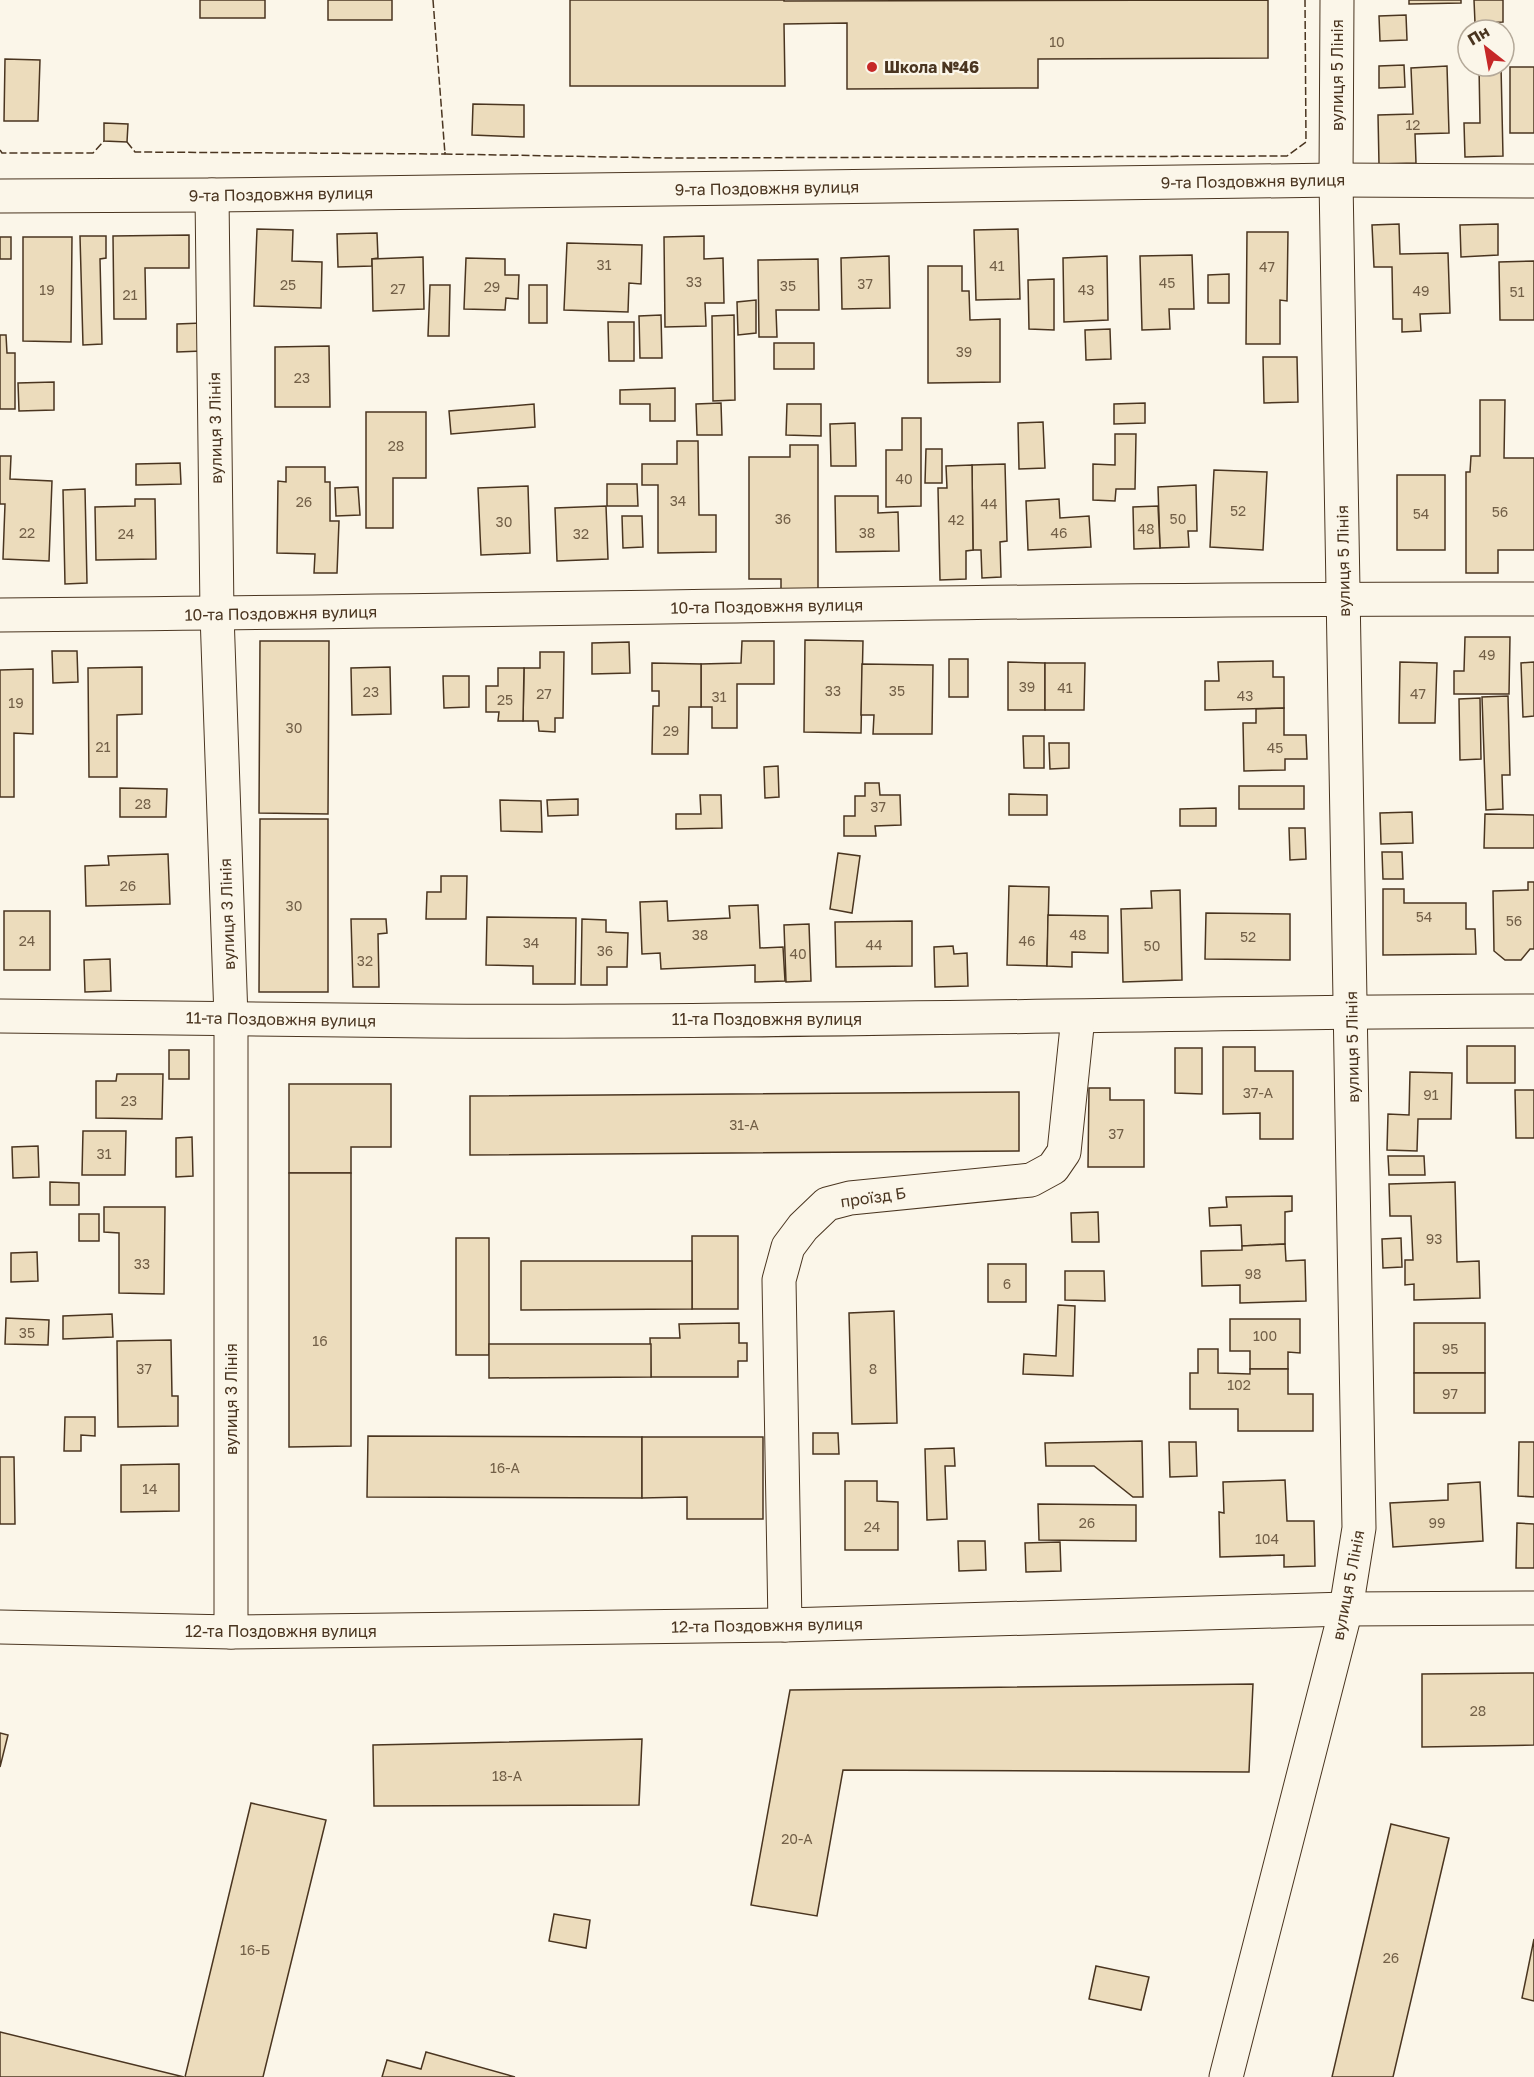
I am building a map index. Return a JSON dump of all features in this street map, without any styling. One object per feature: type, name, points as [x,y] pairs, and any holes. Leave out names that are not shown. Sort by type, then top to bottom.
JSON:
[{"type":"street","name":"вулиця 5 Лінія","points":[[1226,2077],[1346,1610],[1359,1528],[1336,180],[1337,0]]},
{"type":"street","name":"9-та Поздовжня вулиця","points":[[0,196],[1336,180],[1534,182]]},
{"type":"street","name":"вулиця 3 Лінія","points":[[212,195],[217,614],[231,1017],[231,1632]]},
{"type":"street","name":"10-та Поздовжня вулиця","points":[[0,615],[1343,599],[1534,599]]},
{"type":"street","name":"11-та Поздовжня вулиця","points":[[0,1016],[432,1021],[1078,1017],[1351,1011],[1534,1011]]},
{"type":"street","name":"проїзд Б","points":[[785,1625],[779,1280],[788,1247],[803,1227],[827,1204],[850,1198],[1031,1180],[1053,1168],[1064,1152],[1078,1017]]},
{"type":"street","name":"12-та Поздовжня вулиця","points":[[0,1627],[231,1632],[785,1625],[1346,1610],[1534,1608]]},
{"type":"building","points":[[200,0],[265,0],[265,18],[200,18]]},
{"type":"building","points":[[328,0],[392,0],[392,20],[328,20]]},
{"type":"building","points":[[570,0],[1268,0],[1268,58],[1038,59],[1038,88],[847,89],[847,23],[784,24],[785,86],[570,86]]},
{"type":"building","points":[[1409,0],[1461,0],[1461,3],[1409,4]]},
{"type":"building","points":[[1474,0],[1503,0],[1503,18],[1475,18]]},
{"type":"building","points":[[1406,15],[1407,40],[1380,41],[1379,16]]},
{"type":"building","points":[[5,59],[40,60],[38,121],[4,121]]},
{"type":"building","points":[[1404,65],[1405,87],[1379,88],[1379,66]]},
{"type":"building","points":[[1447,66],[1449,133],[1415,134],[1416,163],[1379,164],[1378,115],[1413,114],[1411,68]]},
{"type":"building","points":[[1516,67],[1534,67],[1534,133],[1510,133],[1510,78],[1516,78]]},
{"type":"building","points":[[1479,78],[1501,78],[1503,156],[1465,157],[1464,123],[1480,123]]},
{"type":"building","points":[[473,104],[524,105],[524,137],[472,135]]},
{"type":"building","points":[[104,123],[128,124],[127,142],[104,141]]},
{"type":"building","points":[[1399,224],[1400,254],[1448,253],[1450,313],[1420,314],[1421,331],[1402,332],[1402,319],[1393,319],[1392,267],[1374,267],[1372,225]]},
{"type":"building","points":[[1498,224],[1498,255],[1461,257],[1460,225]]},
{"type":"building","points":[[257,229],[293,230],[292,261],[322,262],[321,308],[254,306]]},
{"type":"building","points":[[1018,229],[1020,299],[976,300],[974,230]]},
{"type":"building","points":[[1247,232],[1288,232],[1287,301],[1280,300],[1280,344],[1246,344]]},
{"type":"building","points":[[377,233],[378,258],[372,259],[372,266],[338,267],[337,234]]},
{"type":"building","points":[[189,235],[189,268],[145,268],[146,319],[114,319],[113,236]]},
{"type":"building","points":[[80,236],[106,236],[106,258],[100,259],[102,344],[83,345]]},
{"type":"building","points":[[704,236],[704,259],[723,258],[724,303],[705,303],[706,326],[665,327],[664,237]]},
{"type":"building","points":[[0,237],[11,237],[11,259],[0,259]]},
{"type":"building","points":[[23,237],[72,237],[71,342],[23,341]]},
{"type":"building","points":[[567,243],[642,245],[641,284],[629,283],[628,312],[564,310]]},
{"type":"building","points":[[1192,255],[1194,309],[1169,309],[1170,329],[1142,330],[1140,256]]},
{"type":"building","points":[[889,256],[890,308],[842,309],[841,258]]},
{"type":"building","points":[[1107,256],[1108,320],[1064,322],[1063,258]]},
{"type":"building","points":[[423,257],[424,309],[373,311],[372,259]]},
{"type":"building","points":[[466,258],[505,259],[505,275],[519,275],[518,299],[506,298],[505,310],[464,309]]},
{"type":"building","points":[[818,259],[819,310],[776,310],[777,337],[759,337],[758,260]]},
{"type":"building","points":[[1534,261],[1534,320],[1500,320],[1499,262]]},
{"type":"building","points":[[928,266],[962,266],[962,291],[969,291],[970,320],[1000,319],[1000,382],[928,383]]},
{"type":"building","points":[[1229,274],[1229,303],[1208,303],[1208,275]]},
{"type":"building","points":[[1054,279],[1054,330],[1029,329],[1028,280]]},
{"type":"building","points":[[430,285],[450,285],[449,336],[428,336]]},
{"type":"building","points":[[529,285],[547,285],[547,323],[529,323]]},
{"type":"building","points":[[756,300],[756,333],[738,335],[737,302]]},
{"type":"building","points":[[661,315],[662,358],[640,358],[639,316]]},
{"type":"building","points":[[734,315],[735,400],[713,401],[712,316]]},
{"type":"building","points":[[608,322],[634,322],[634,361],[609,361]]},
{"type":"building","points":[[202,323],[202,351],[177,352],[177,324]]},
{"type":"building","points":[[1110,329],[1111,359],[1086,360],[1085,330]]},
{"type":"building","points":[[0,335],[6,335],[7,353],[15,353],[15,409],[0,409]]},
{"type":"building","points":[[774,343],[814,343],[814,369],[774,369]]},
{"type":"building","points":[[329,346],[330,407],[275,407],[275,347]]},
{"type":"building","points":[[1263,357],[1297,357],[1298,402],[1264,403]]},
{"type":"building","points":[[54,382],[54,410],[19,411],[18,383]]},
{"type":"building","points":[[675,388],[675,421],[650,421],[650,404],[620,404],[620,390]]},
{"type":"building","points":[[1480,400],[1505,400],[1504,458],[1534,458],[1534,550],[1498,550],[1498,573],[1466,573],[1466,472],[1470,472],[1471,456],[1480,456]]},
{"type":"building","points":[[721,403],[722,435],[697,435],[696,404]]},
{"type":"building","points":[[1145,403],[1145,423],[1114,424],[1114,404]]},
{"type":"building","points":[[534,404],[535,427],[451,434],[449,411]]},
{"type":"building","points":[[787,404],[821,404],[821,436],[786,435]]},
{"type":"building","points":[[366,412],[426,412],[426,478],[393,478],[393,528],[366,528]]},
{"type":"building","points":[[902,418],[921,418],[921,506],[886,507],[886,450],[902,450]]},
{"type":"building","points":[[1043,422],[1045,468],[1019,469],[1018,423]]},
{"type":"building","points":[[855,423],[856,466],[831,466],[830,424]]},
{"type":"building","points":[[1115,434],[1136,434],[1135,489],[1116,489],[1115,501],[1093,500],[1093,464],[1115,465]]},
{"type":"building","points":[[677,441],[698,441],[699,515],[716,515],[716,552],[658,553],[658,485],[642,485],[642,464],[677,464]]},
{"type":"building","points":[[790,445],[818,445],[818,592],[781,592],[781,579],[749,579],[749,457],[790,457]]},
{"type":"building","points":[[926,449],[942,449],[942,483],[925,483]]},
{"type":"building","points":[[0,456],[11,456],[10,479],[52,481],[49,561],[3,559],[5,504],[0,504]]},
{"type":"building","points":[[180,463],[181,484],[136,485],[136,464]]},
{"type":"building","points":[[1005,464],[1007,541],[1000,542],[1001,577],[982,578],[981,550],[973,550],[972,465]]},
{"type":"building","points":[[972,465],[973,550],[966,551],[966,579],[940,580],[938,488],[947,488],[946,466]]},
{"type":"building","points":[[286,467],[325,467],[325,482],[330,482],[330,521],[339,521],[337,573],[314,573],[315,554],[277,553],[278,481],[286,482]]},
{"type":"building","points":[[1214,470],[1267,472],[1263,550],[1210,547]]},
{"type":"building","points":[[1397,475],[1445,475],[1445,550],[1397,550]]},
{"type":"building","points":[[607,484],[637,484],[638,506],[607,506]]},
{"type":"building","points":[[1196,485],[1197,531],[1188,531],[1189,547],[1160,548],[1158,487]]},
{"type":"building","points":[[528,486],[530,553],[481,555],[478,488]]},
{"type":"building","points":[[358,487],[360,515],[336,516],[335,488]]},
{"type":"building","points":[[85,489],[87,583],[65,584],[63,490]]},
{"type":"building","points":[[835,496],[878,496],[878,513],[898,512],[899,551],[836,552]]},
{"type":"building","points":[[135,499],[155,499],[156,559],[96,560],[95,507],[135,506]]},
{"type":"building","points":[[1059,499],[1060,518],[1089,516],[1091,547],[1028,550],[1026,501]]},
{"type":"building","points":[[606,506],[608,559],[557,561],[555,508]]},
{"type":"building","points":[[1158,506],[1160,548],[1134,549],[1133,507]]},
{"type":"building","points":[[622,516],[642,516],[643,547],[623,548]]},
{"type":"building","points":[[1465,637],[1510,637],[1509,694],[1454,694],[1454,671],[1464,671]]},
{"type":"building","points":[[805,640],[863,641],[861,733],[804,732]]},
{"type":"building","points":[[260,641],[329,641],[328,814],[259,813]]},
{"type":"building","points":[[742,641],[774,641],[774,684],[737,684],[737,728],[712,728],[712,707],[701,707],[701,664],[741,663]]},
{"type":"building","points":[[629,642],[630,673],[592,674],[592,643]]},
{"type":"building","points":[[52,651],[77,651],[78,682],[53,683]]},
{"type":"building","points":[[540,652],[564,652],[563,718],[555,718],[555,732],[539,731],[538,721],[523,721],[524,668],[540,668]]},
{"type":"building","points":[[949,659],[968,659],[968,697],[949,697]]},
{"type":"building","points":[[1273,661],[1273,677],[1284,677],[1284,708],[1205,710],[1205,681],[1219,681],[1218,662]]},
{"type":"building","points":[[1008,662],[1045,663],[1045,710],[1008,710]]},
{"type":"building","points":[[1400,662],[1437,663],[1435,723],[1399,723]]},
{"type":"building","points":[[1534,662],[1534,716],[1523,717],[1521,663]]},
{"type":"building","points":[[652,663],[701,664],[701,707],[689,707],[688,754],[652,754],[653,706],[659,706],[659,691],[652,691]]},
{"type":"building","points":[[1045,663],[1085,663],[1084,710],[1045,710]]},
{"type":"building","points":[[862,664],[933,665],[932,734],[873,734],[874,715],[861,715]]},
{"type":"building","points":[[142,667],[142,714],[117,715],[117,777],[89,777],[88,668]]},
{"type":"building","points":[[390,667],[391,714],[352,715],[351,668]]},
{"type":"building","points":[[498,668],[524,668],[523,721],[498,721],[499,712],[486,712],[486,686],[498,686]]},
{"type":"building","points":[[33,669],[33,734],[14,733],[14,797],[0,797],[0,670]]},
{"type":"building","points":[[443,676],[469,676],[469,707],[444,708]]},
{"type":"building","points":[[1508,696],[1510,775],[1502,775],[1503,809],[1486,810],[1482,697]]},
{"type":"building","points":[[1480,698],[1481,759],[1460,760],[1459,699]]},
{"type":"building","points":[[1284,708],[1284,735],[1306,735],[1307,759],[1285,759],[1285,770],[1244,771],[1243,723],[1256,723],[1256,709]]},
{"type":"building","points":[[1023,736],[1044,736],[1044,768],[1024,768]]},
{"type":"building","points":[[1049,743],[1069,743],[1069,768],[1050,769]]},
{"type":"building","points":[[778,766],[779,797],[765,798],[764,767]]},
{"type":"building","points":[[865,783],[879,783],[880,795],[900,795],[901,825],[875,826],[876,836],[844,836],[844,816],[855,816],[855,796],[865,796]]},
{"type":"building","points":[[1239,786],[1304,786],[1304,809],[1239,809]]},
{"type":"building","points":[[120,788],[167,789],[166,817],[120,817]]},
{"type":"building","points":[[1009,794],[1047,795],[1047,815],[1009,815]]},
{"type":"building","points":[[700,795],[721,795],[722,828],[676,829],[676,814],[701,814]]},
{"type":"building","points":[[578,799],[578,815],[548,816],[547,800]]},
{"type":"building","points":[[500,800],[541,801],[542,832],[501,831]]},
{"type":"building","points":[[1216,808],[1216,826],[1180,826],[1180,809]]},
{"type":"building","points":[[1412,812],[1413,843],[1381,844],[1380,813]]},
{"type":"building","points":[[1485,814],[1534,815],[1534,848],[1484,848]]},
{"type":"building","points":[[260,819],[328,819],[328,992],[259,992]]},
{"type":"building","points":[[1289,828],[1305,828],[1306,859],[1290,860]]},
{"type":"building","points":[[1382,852],[1402,852],[1403,879],[1383,879]]},
{"type":"building","points":[[838,853],[860,856],[852,913],[830,909]]},
{"type":"building","points":[[168,854],[170,904],[86,906],[85,866],[109,865],[108,856]]},
{"type":"building","points":[[441,876],[467,876],[466,919],[426,919],[427,892],[441,892]]},
{"type":"building","points":[[1528,882],[1534,882],[1534,949],[1530,949],[1521,960],[1505,960],[1494,951],[1493,891],[1528,890]]},
{"type":"building","points":[[1009,886],[1049,887],[1047,966],[1007,965]]},
{"type":"building","points":[[1383,889],[1404,889],[1404,903],[1466,903],[1466,929],[1475,929],[1476,954],[1383,955]]},
{"type":"building","points":[[1180,890],[1182,980],[1123,982],[1121,909],[1152,908],[1151,891]]},
{"type":"building","points":[[667,901],[668,921],[730,918],[729,906],[758,905],[760,948],[783,947],[785,981],[755,982],[755,965],[661,969],[660,953],[642,954],[640,902]]},
{"type":"building","points":[[4,911],[50,911],[50,970],[4,970]]},
{"type":"building","points":[[1206,913],[1290,914],[1290,960],[1205,959]]},
{"type":"building","points":[[1048,915],[1108,916],[1108,953],[1072,952],[1072,967],[1047,966]]},
{"type":"building","points":[[487,917],[576,918],[575,984],[533,984],[533,966],[486,965]]},
{"type":"building","points":[[351,919],[386,919],[387,933],[378,934],[379,987],[353,987]]},
{"type":"building","points":[[582,919],[606,920],[606,932],[628,933],[627,967],[607,967],[607,985],[581,985]]},
{"type":"building","points":[[912,921],[912,966],[836,967],[835,922]]},
{"type":"building","points":[[809,924],[811,981],[786,982],[784,925]]},
{"type":"building","points":[[953,946],[954,954],[967,953],[968,986],[935,987],[934,947]]},
{"type":"building","points":[[110,959],[111,991],[85,992],[84,960]]},
{"type":"building","points":[[1467,1046],[1515,1046],[1515,1083],[1467,1083]]},
{"type":"building","points":[[1223,1047],[1255,1047],[1255,1071],[1293,1071],[1293,1139],[1260,1139],[1260,1113],[1223,1114]]},
{"type":"building","points":[[1175,1048],[1202,1048],[1202,1094],[1175,1093]]},
{"type":"building","points":[[169,1050],[189,1050],[189,1079],[169,1079]]},
{"type":"building","points":[[1410,1072],[1452,1073],[1451,1119],[1418,1119],[1417,1151],[1387,1150],[1388,1114],[1409,1115]]},
{"type":"building","points":[[117,1074],[163,1074],[162,1119],[96,1118],[96,1081],[116,1081]]},
{"type":"building","points":[[289,1084],[391,1084],[391,1147],[351,1147],[351,1173],[289,1173]]},
{"type":"building","points":[[1089,1088],[1110,1088],[1110,1100],[1144,1100],[1144,1167],[1088,1167]]},
{"type":"building","points":[[1515,1090],[1534,1090],[1534,1138],[1516,1138]]},
{"type":"building","points":[[1019,1092],[1019,1151],[470,1155],[470,1096]]},
{"type":"building","points":[[83,1131],[126,1131],[125,1175],[82,1175]]},
{"type":"building","points":[[192,1137],[193,1176],[176,1177],[176,1138]]},
{"type":"building","points":[[38,1146],[39,1177],[13,1178],[12,1147]]},
{"type":"building","points":[[1388,1156],[1424,1156],[1425,1175],[1389,1175]]},
{"type":"building","points":[[289,1173],[351,1173],[351,1446],[289,1447]]},
{"type":"building","points":[[50,1182],[79,1183],[79,1205],[50,1205]]},
{"type":"building","points":[[1455,1182],[1457,1262],[1479,1261],[1480,1298],[1414,1300],[1414,1284],[1405,1285],[1405,1260],[1413,1260],[1411,1216],[1390,1216],[1389,1184]]},
{"type":"building","points":[[1292,1196],[1292,1211],[1285,1212],[1285,1244],[1242,1246],[1241,1225],[1210,1226],[1209,1208],[1227,1207],[1226,1197]]},
{"type":"building","points":[[104,1207],[165,1207],[164,1294],[119,1293],[119,1233],[104,1232]]},
{"type":"building","points":[[1098,1212],[1099,1242],[1072,1242],[1071,1213]]},
{"type":"building","points":[[79,1214],[99,1214],[99,1241],[79,1241]]},
{"type":"building","points":[[692,1236],[738,1236],[738,1309],[692,1309]]},
{"type":"building","points":[[456,1238],[489,1238],[489,1355],[456,1355]]},
{"type":"building","points":[[1401,1238],[1402,1267],[1383,1268],[1382,1239]]},
{"type":"building","points":[[1285,1244],[1286,1261],[1305,1260],[1306,1301],[1240,1303],[1240,1285],[1202,1286],[1201,1251],[1242,1250],[1242,1246]]},
{"type":"building","points":[[37,1252],[38,1281],[11,1282],[11,1253]]},
{"type":"building","points":[[521,1261],[692,1261],[692,1309],[521,1310]]},
{"type":"building","points":[[988,1264],[1026,1264],[1026,1302],[988,1302]]},
{"type":"building","points":[[1065,1271],[1104,1271],[1105,1301],[1065,1300]]},
{"type":"building","points":[[1058,1305],[1075,1306],[1073,1376],[1023,1374],[1024,1354],[1056,1356]]},
{"type":"building","points":[[894,1311],[897,1423],[852,1424],[849,1313]]},
{"type":"building","points":[[112,1314],[113,1337],[63,1339],[63,1316]]},
{"type":"building","points":[[6,1318],[49,1320],[48,1345],[5,1344]]},
{"type":"building","points":[[1230,1319],[1300,1319],[1300,1353],[1288,1352],[1288,1369],[1250,1369],[1250,1351],[1230,1351]]},
{"type":"building","points":[[739,1323],[739,1343],[747,1343],[747,1361],[738,1361],[738,1377],[651,1377],[650,1338],[680,1338],[679,1324]]},
{"type":"building","points":[[1414,1323],[1485,1323],[1485,1373],[1414,1373]]},
{"type":"building","points":[[171,1340],[172,1396],[178,1396],[178,1426],[118,1427],[117,1341]]},
{"type":"building","points":[[489,1344],[651,1344],[651,1377],[489,1378]]},
{"type":"building","points":[[1198,1349],[1218,1349],[1218,1373],[1250,1374],[1250,1369],[1288,1369],[1288,1394],[1313,1394],[1313,1431],[1238,1431],[1238,1409],[1190,1409],[1190,1373],[1198,1373]]},
{"type":"building","points":[[1414,1373],[1485,1373],[1485,1413],[1414,1413]]},
{"type":"building","points":[[65,1417],[95,1417],[95,1436],[81,1435],[81,1451],[64,1451]]},
{"type":"building","points":[[813,1433],[838,1433],[839,1454],[813,1454]]},
{"type":"building","points":[[368,1436],[642,1437],[642,1498],[367,1497]]},
{"type":"building","points":[[642,1437],[763,1437],[763,1519],[687,1519],[687,1497],[642,1498]]},
{"type":"building","points":[[1142,1441],[1143,1497],[1133,1497],[1094,1466],[1046,1466],[1045,1443]]},
{"type":"building","points":[[1169,1442],[1196,1442],[1197,1476],[1170,1477]]},
{"type":"building","points":[[1519,1442],[1534,1442],[1534,1497],[1518,1496]]},
{"type":"building","points":[[954,1448],[955,1466],[945,1466],[947,1519],[927,1520],[925,1449]]},
{"type":"building","points":[[0,1457],[14,1457],[15,1524],[0,1524]]},
{"type":"building","points":[[179,1464],[179,1511],[121,1512],[121,1465]]},
{"type":"building","points":[[1285,1480],[1287,1521],[1314,1521],[1315,1566],[1284,1567],[1284,1555],[1220,1557],[1219,1512],[1224,1513],[1223,1482]]},
{"type":"building","points":[[845,1481],[877,1481],[877,1501],[898,1502],[898,1550],[845,1550]]},
{"type":"building","points":[[1480,1482],[1483,1541],[1393,1547],[1390,1503],[1448,1500],[1448,1484]]},
{"type":"building","points":[[1038,1504],[1136,1505],[1136,1541],[1039,1540]]},
{"type":"building","points":[[1517,1523],[1534,1524],[1534,1568],[1516,1568]]},
{"type":"building","points":[[958,1541],[985,1541],[986,1570],[959,1571]]},
{"type":"building","points":[[1060,1542],[1061,1571],[1026,1572],[1025,1543]]},
{"type":"building","points":[[1534,1673],[1534,1745],[1422,1747],[1422,1674]]},
{"type":"building","points":[[1253,1684],[1249,1772],[843,1770],[817,1916],[751,1905],[790,1690]]},
{"type":"building","points":[[0,1733],[8,1735],[0,1767]]},
{"type":"building","points":[[642,1739],[639,1805],[374,1806],[373,1745]]},
{"type":"building","points":[[251,1803],[326,1820],[263,2077],[185,2077]]},
{"type":"building","points":[[1391,1824],[1449,1838],[1393,2077],[1332,2077]]},
{"type":"building","points":[[554,1914],[590,1920],[586,1948],[549,1941]]},
{"type":"building","points":[[1534,1939],[1534,2001],[1522,1998]]},
{"type":"building","points":[[1096,1966],[1149,1977],[1141,2010],[1089,1999]]},
{"type":"building","points":[[0,2032],[184,2077],[0,2077]]},
{"type":"building","points":[[426,2052],[515,2077],[382,2077],[387,2060],[421,2069]]},
{"type":"fence","points":[[433,0],[445,154],[669,158],[1287,156],[1306,142],[1305,0]]},
{"type":"fence","points":[[0,150],[2,153],[93,153],[104,141]]},
{"type":"fence","points":[[127,142],[135,152],[445,154],[445,152]]},
{"type":"place","name":"Школа №46","points":[[872,67]]}]
